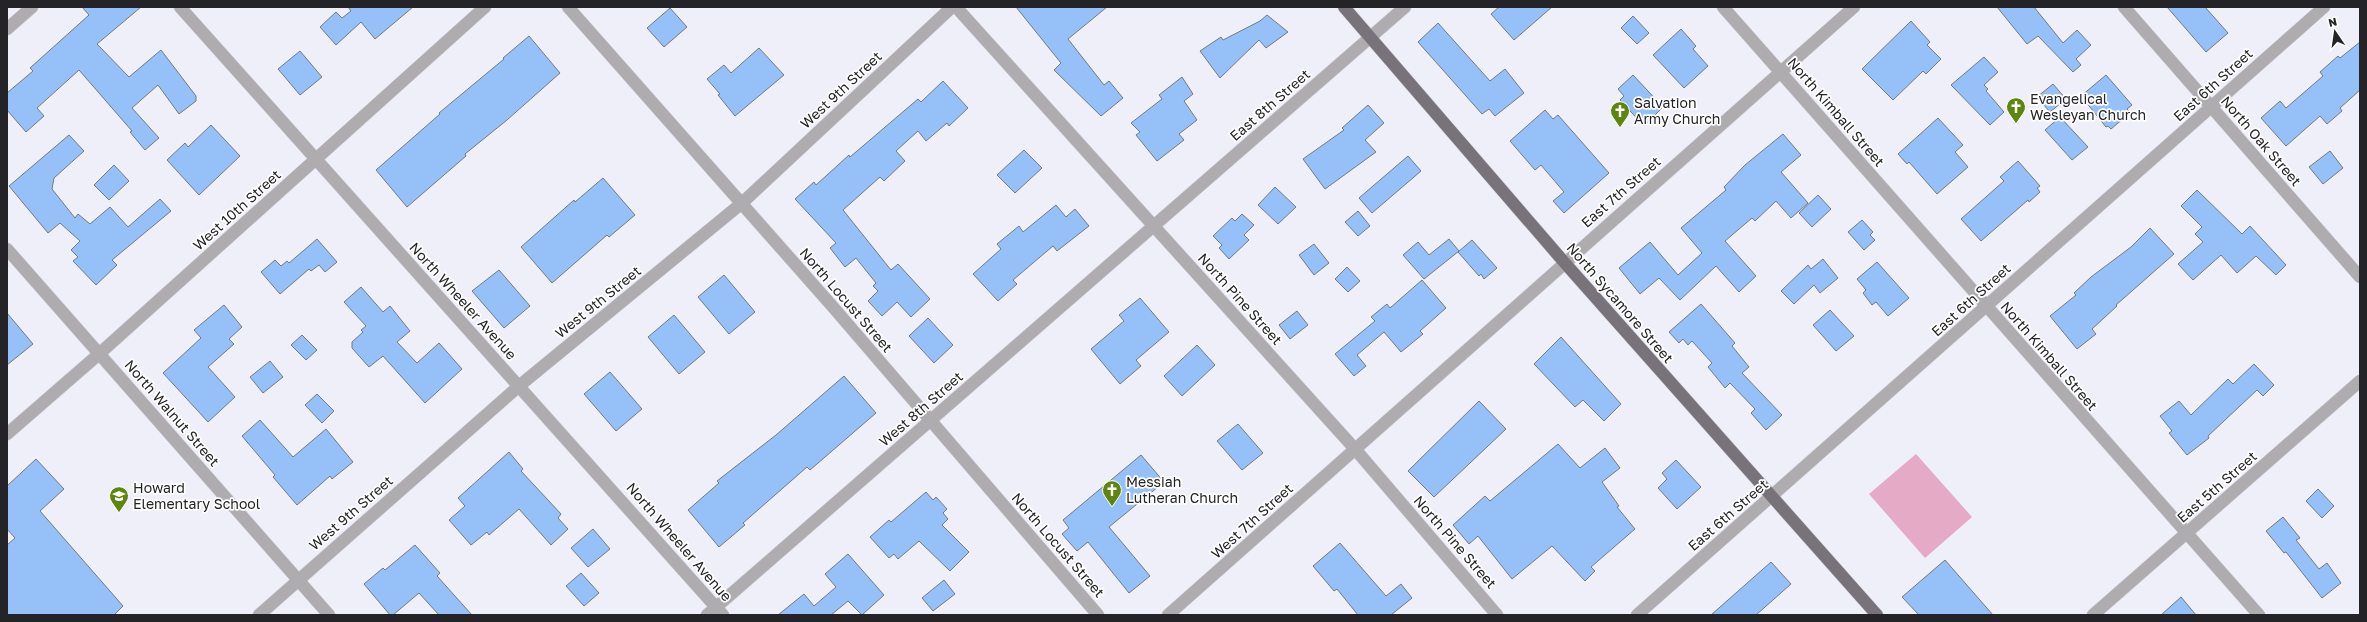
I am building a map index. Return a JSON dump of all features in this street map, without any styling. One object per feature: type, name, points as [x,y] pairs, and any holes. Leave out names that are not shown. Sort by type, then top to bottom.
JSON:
[{"type":"main road","name":"North Sycamore Street","points":[[1344,7],[1564,262],[1877,615]]},
{"type":"street","points":[[7,29],[32,7]]},
{"type":"street","name":"North Wheeler Avenue","points":[[180,7],[719,611]]},
{"type":"street","name":"West 10th Street","points":[[7,434],[99,354],[485,7]]},
{"type":"street","name":"North Locust Street","points":[[568,7],[931,420],[1098,615]]},
{"type":"street","name":"West 9th Street","points":[[259,615],[519,386],[742,204],[952,7]]},
{"type":"street","name":"North Pine Street","points":[[956,7],[1355,449],[1497,615]]},
{"type":"street","name":"East 8th Street","points":[[1154,226],[1406,7]]},
{"type":"street","name":"North Kimball Street","points":[[1723,7],[2259,615]]},
{"type":"street","name":"East 7th Street","points":[[1355,449],[1564,262],[1854,7]]},
{"type":"street","name":"North Oak Street","points":[[2124,7],[2360,277]]},
{"type":"street","name":"East 6th Street","points":[[1637,615],[2324,7]]},
{"type":"street","name":"West 8th Street","points":[[707,615],[719,611],[931,420],[1154,226]]},
{"type":"street","name":"North Walnut Street","points":[[7,249],[329,615]]},
{"type":"street","name":"East 5th Street","points":[[2093,615],[2360,381]]},
{"type":"street","name":"West 7th Street","points":[[1168,615],[1355,449]]},
{"type":"shaded area","points":[[1916,454],[1972,517],[1925,558],[1869,494]]},
{"type":"building","points":[[82,7],[141,7],[97,44],[129,77],[161,50],[196,96],[196,101],[179,114],[158,85],[132,108],[159,138],[145,150],[130,132],[132,131],[79,70],[37,108],[44,116],[26,132],[7,110],[7,93],[33,71],[30,68],[89,15]]},
{"type":"building","points":[[348,7],[413,7],[375,39],[361,22],[336,45],[320,27],[336,12],[342,18],[351,11]]},
{"type":"building","points":[[1016,7],[1107,7],[1068,39],[1104,85],[1109,81],[1123,98],[1101,116],[1054,70],[1061,63]]},
{"type":"building","points":[[1499,7],[1552,7],[1514,40],[1491,14]]},
{"type":"building","points":[[1997,7],[2034,7],[2063,43],[2077,30],[2091,45],[2076,59],[2081,65],[2073,72],[2038,36],[2027,44]]},
{"type":"building","points":[[2167,7],[2205,7],[2228,33],[2206,52]]},
{"type":"building","points":[[670,8],[687,27],[664,47],[647,28]]},
{"type":"building","points":[[1267,15],[1288,32],[1266,48],[1259,40],[1220,78],[1200,51],[1221,37],[1223,40],[1260,21]]},
{"type":"building","points":[[1633,16],[1649,33],[1637,44],[1621,28]]},
{"type":"building","points":[[1911,21],[1930,42],[1927,45],[1941,59],[1926,74],[1923,71],[1893,100],[1862,69]]},
{"type":"building","points":[[1438,23],[1490,81],[1505,69],[1524,93],[1495,116],[1489,109],[1482,114],[1418,42]]},
{"type":"building","points":[[1681,29],[1696,46],[1693,49],[1708,66],[1684,88],[1653,55]]},
{"type":"building","points":[[529,36],[560,73],[507,120],[465,154],[466,156],[407,207],[376,170],[440,114],[439,113],[504,59],[503,58]]},
{"type":"building","points":[[2360,42],[2360,90],[2340,108],[2342,111],[2327,124],[2320,116],[2286,146],[2261,118],[2280,101],[2286,108],[2323,76],[2320,72],[2338,56],[2340,58]]},
{"type":"building","points":[[759,48],[784,75],[735,116],[718,95],[720,94],[707,79],[724,65],[731,73]]},
{"type":"building","points":[[300,51],[322,77],[300,95],[278,69]]},
{"type":"building","points":[[1984,57],[1998,72],[1984,85],[1988,89],[1986,91],[2004,112],[1990,125],[1951,85]]},
{"type":"building","points":[[1633,75],[1663,107],[1644,126],[1620,100],[1624,96],[1618,89]]},
{"type":"building","points":[[2106,75],[2132,105],[2127,109],[2130,113],[2111,129],[2108,126],[2106,127],[2081,96]]},
{"type":"building","points":[[1182,77],[1193,94],[1184,101],[1197,120],[1179,134],[1184,140],[1157,161],[1136,135],[1140,132],[1131,123],[1162,99],[1159,95]]},
{"type":"building","points":[[943,81],[968,108],[949,126],[947,123],[926,141],[918,131],[896,151],[905,161],[884,181],[880,177],[843,210],[891,270],[898,264],[930,299],[911,317],[897,302],[882,316],[868,301],[878,291],[873,286],[876,283],[856,258],[845,267],[830,248],[836,243],[795,199],[814,182],[816,185],[849,155],[850,157],[918,99],[921,102]]},
{"type":"building","points":[[2053,84],[2066,99],[2050,112],[2037,97]]},
{"type":"building","points":[[1368,105],[1384,123],[1365,140],[1376,152],[1325,189],[1303,159],[1344,130],[1342,128]]},
{"type":"building","points":[[1545,110],[1553,119],[1558,115],[1609,173],[1564,213],[1553,201],[1564,192],[1541,165],[1535,170],[1510,141]]},
{"type":"building","points":[[2060,117],[2088,147],[2072,160],[2045,130]]},
{"type":"building","points":[[1938,118],[1963,145],[1955,152],[1968,167],[1937,194],[1909,162],[1907,164],[1898,154]]},
{"type":"building","points":[[211,125],[240,156],[199,195],[167,160],[185,143],[188,147]]},
{"type":"building","points":[[1783,134],[1801,155],[1781,172],[1808,203],[1791,218],[1776,201],[1755,221],[1752,218],[1725,241],[1756,276],[1739,292],[1716,266],[1680,300],[1659,278],[1640,294],[1619,268],[1650,242],[1678,275],[1702,253],[1681,228],[1726,190],[1724,187],[1745,165]]},
{"type":"building","points":[[69,135],[84,151],[54,178],[52,189],[75,218],[78,214],[90,224],[110,207],[128,227],[160,199],[171,211],[112,260],[117,265],[96,285],[73,261],[78,257],[71,250],[80,241],[60,223],[48,233],[9,186]]},
{"type":"building","points":[[1024,150],[1042,168],[1015,193],[997,175]]},
{"type":"building","points":[[2330,151],[2343,168],[2323,184],[2309,167]]},
{"type":"building","points":[[1408,156],[1421,171],[1372,213],[1359,198]]},
{"type":"building","points":[[2018,161],[2040,186],[2037,188],[2040,192],[2029,202],[2028,200],[1981,241],[1961,219],[2004,181],[2000,177]]},
{"type":"building","points":[[114,165],[129,181],[109,200],[94,185]]},
{"type":"building","points":[[603,178],[635,215],[609,237],[607,235],[552,283],[521,247],[574,200],[575,202]]},
{"type":"building","points":[[1275,187],[1296,207],[1278,224],[1258,205]]},
{"type":"building","points":[[2197,190],[2242,234],[2250,226],[2286,265],[2276,275],[2256,256],[2237,273],[2221,255],[2193,280],[2178,264],[2203,242],[2195,234],[2202,227],[2181,206]]},
{"type":"building","points":[[1818,195],[1831,209],[1812,227],[1799,213]]},
{"type":"building","points":[[1056,205],[1066,217],[1075,209],[1089,226],[1057,251],[1053,246],[1013,280],[1017,284],[998,301],[973,274],[1001,249],[997,244],[1019,226],[1023,232]]},
{"type":"building","points":[[1358,211],[1370,226],[1358,236],[1345,222]]},
{"type":"building","points":[[1242,214],[1254,225],[1244,235],[1249,240],[1229,259],[1219,248],[1222,245],[1213,236],[1232,218],[1235,221]]},
{"type":"building","points":[[1862,220],[1873,232],[1870,235],[1875,240],[1864,250],[1848,232]]},
{"type":"building","points":[[2150,228],[2174,254],[2116,305],[2117,306],[2092,329],[2096,334],[2077,349],[2050,316],[2076,295],[2074,293],[2091,277],[2131,247]]},
{"type":"building","points":[[317,239],[337,262],[325,272],[319,265],[311,271],[309,269],[280,294],[261,272],[275,260],[281,266],[287,261],[289,263]]},
{"type":"building","points":[[1449,239],[1459,251],[1424,279],[1403,255],[1418,242],[1429,255]]},
{"type":"building","points":[[1472,240],[1497,268],[1484,279],[1481,274],[1479,276],[1458,252]]},
{"type":"building","points":[[1314,244],[1329,263],[1314,275],[1299,255]]},
{"type":"building","points":[[1823,259],[1838,278],[1820,293],[1814,285],[1794,304],[1781,291],[1808,265],[1811,269]]},
{"type":"building","points":[[1877,262],[1909,298],[1888,316],[1876,302],[1872,305],[1863,293],[1866,290],[1857,279]]},
{"type":"building","points":[[1347,267],[1360,281],[1348,292],[1335,279]]},
{"type":"building","points":[[499,270],[530,306],[504,328],[472,291]]},
{"type":"building","points":[[724,275],[755,312],[729,334],[698,297]]},
{"type":"building","points":[[1422,280],[1446,308],[1420,331],[1423,334],[1401,352],[1384,332],[1357,355],[1366,366],[1354,376],[1335,354],[1375,321],[1371,317],[1387,304],[1390,308]]},
{"type":"building","points":[[361,287],[383,312],[390,306],[410,331],[397,342],[417,363],[439,343],[462,369],[425,403],[383,356],[369,367],[352,348],[352,342],[363,332],[361,330],[366,326],[344,302]]},
{"type":"building","points":[[1140,298],[1169,332],[1136,360],[1141,366],[1120,384],[1091,349],[1124,321],[1119,315]]},
{"type":"building","points":[[1701,304],[1735,343],[1732,346],[1749,367],[1742,373],[1782,415],[1766,430],[1751,413],[1755,409],[1730,383],[1725,388],[1708,367],[1712,363],[1692,341],[1688,345],[1683,339],[1679,343],[1669,332]]},
{"type":"building","points":[[224,305],[242,327],[229,339],[234,344],[208,367],[235,397],[208,422],[163,373],[201,338],[194,330]]},
{"type":"building","points":[[1830,310],[1854,336],[1836,351],[1813,325]]},
{"type":"building","points":[[1297,311],[1308,325],[1290,339],[1279,325]]},
{"type":"building","points":[[7,313],[33,344],[7,365]]},
{"type":"building","points":[[674,315],[705,352],[679,374],[648,337]]},
{"type":"building","points":[[928,318],[953,345],[934,363],[909,336]]},
{"type":"building","points":[[302,335],[317,350],[306,360],[291,345]]},
{"type":"building","points":[[1561,337],[1621,404],[1604,421],[1583,400],[1575,407],[1534,364]]},
{"type":"building","points":[[1197,345],[1215,365],[1182,396],[1164,376]]},
{"type":"building","points":[[270,361],[283,377],[263,393],[250,377]]},
{"type":"building","points":[[2254,364],[2274,385],[2263,396],[2257,390],[2208,436],[2209,438],[2187,455],[2169,433],[2172,431],[2160,416],[2179,401],[2191,415],[2228,379],[2233,384]]},
{"type":"building","points":[[610,372],[642,409],[616,431],[584,394]]},
{"type":"building","points":[[844,376],[876,413],[810,470],[807,467],[743,523],[745,525],[719,547],[688,510],[719,483],[717,481],[776,435]]},
{"type":"building","points":[[317,394],[334,411],[322,423],[305,405]]},
{"type":"building","points":[[1479,401],[1506,429],[1434,497],[1408,471]]},
{"type":"building","points":[[260,420],[293,457],[326,429],[353,462],[332,479],[330,476],[297,505],[273,477],[275,475],[242,436]]},
{"type":"building","points":[[1238,424],[1263,453],[1242,470],[1217,441]]},
{"type":"building","points":[[1558,444],[1580,468],[1605,448],[1620,468],[1602,482],[1619,506],[1617,507],[1635,529],[1591,567],[1595,571],[1585,581],[1552,546],[1512,579],[1478,536],[1469,544],[1453,525],[1485,496],[1490,501]]},
{"type":"building","points":[[509,452],[523,469],[521,471],[561,514],[558,518],[568,529],[551,545],[519,509],[489,535],[487,532],[471,545],[449,520],[465,506],[458,498]]},
{"type":"building","points":[[1141,455],[1164,482],[1109,527],[1150,576],[1129,593],[1088,542],[1077,551],[1062,534],[1069,528],[1063,520]]},
{"type":"building","points":[[36,459],[64,489],[40,511],[123,606],[114,615],[7,615],[7,545],[15,538],[7,529],[7,486]]},
{"type":"building","points":[[1676,460],[1701,487],[1677,509],[1658,488],[1667,479],[1662,473]]},
{"type":"building","points":[[2318,489],[2334,506],[2322,518],[2306,501]]},
{"type":"building","points":[[926,492],[933,500],[936,497],[947,509],[943,513],[948,519],[942,525],[969,552],[950,571],[919,541],[898,559],[894,554],[889,558],[870,537],[889,520],[891,522]]},
{"type":"building","points":[[2283,517],[2300,538],[2296,540],[2319,569],[2327,563],[2341,583],[2322,598],[2286,552],[2284,553],[2266,531]]},
{"type":"building","points":[[593,529],[610,549],[588,567],[571,548]]},
{"type":"building","points":[[1340,543],[1386,596],[1401,584],[1412,598],[1391,615],[1358,615],[1337,589],[1334,591],[1313,566]]},
{"type":"building","points":[[415,545],[440,573],[437,576],[472,615],[439,615],[419,593],[393,615],[390,615],[364,584],[383,568],[385,570]]},
{"type":"building","points":[[848,554],[884,595],[862,615],[848,601],[831,615],[778,615],[804,594],[814,606],[836,587],[825,574]]},
{"type":"building","points":[[1945,560],[1993,615],[1919,615],[1902,597]]},
{"type":"building","points":[[1771,562],[1791,584],[1756,615],[1711,615]]},
{"type":"building","points":[[581,573],[599,593],[584,606],[566,586]]},
{"type":"building","points":[[944,580],[955,594],[933,611],[922,598]]},
{"type":"building","points":[[2181,597],[2196,615],[2161,615]]},
{"type":"place","name":"Evangelical Wesleyan Church","points":[[2016,124]]},
{"type":"place","name":"Salvation Army Church","points":[[1620,128]]},
{"type":"place","name":"Messiah Lutheran Church","points":[[1112,507]]},
{"type":"place","name":"Howard Elementary School","points":[[119,513]]}]
